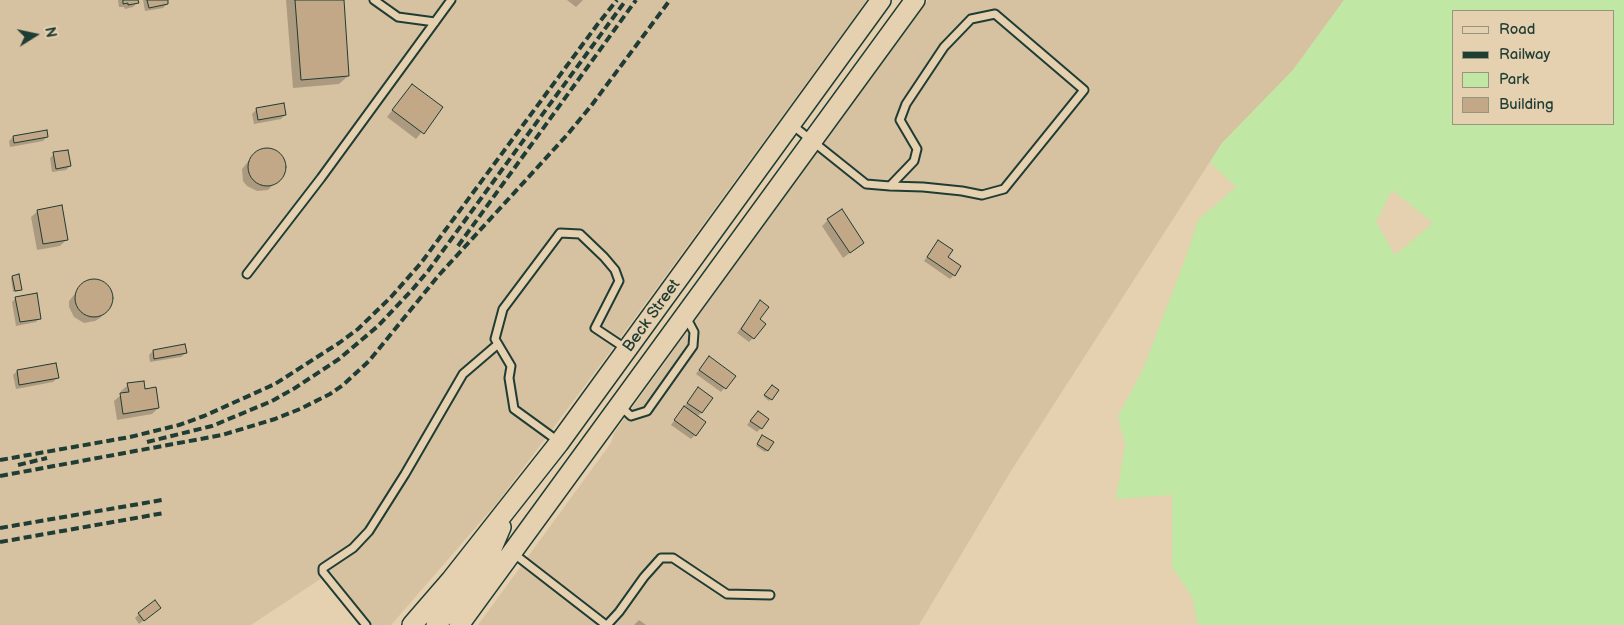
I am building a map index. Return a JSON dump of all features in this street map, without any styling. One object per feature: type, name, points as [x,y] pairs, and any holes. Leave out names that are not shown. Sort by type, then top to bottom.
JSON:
[{"type":"main road","name":"Beck Street","points":[[412,625],[509,508],[559,442],[882,0]]},
{"type":"main road","name":"Beck Street","points":[[459,625],[915,0]]},
{"type":"main road","points":[[436,625],[487,560],[509,508]]},
{"type":"lane","points":[[374,0],[398,17],[435,22]]},
{"type":"lane","points":[[247,274],[321,178],[451,0]]},
{"type":"lane","points":[[791,124],[866,184],[890,186],[962,190],[982,195],[1004,189],[1084,90],[995,14],[971,19],[944,47],[906,104],[900,120],[918,149],[914,161],[890,186]]},
{"type":"lane","points":[[559,442],[514,409],[509,378],[511,366],[495,339],[503,309],[560,233],[580,234],[615,270],[619,280],[595,328],[627,350]]},
{"type":"lane","points":[[619,405],[631,416],[646,411],[693,346],[694,332],[685,314]]},
{"type":"lane","points":[[366,625],[323,572],[323,568],[353,548],[369,531],[405,474],[463,374],[498,344]]},
{"type":"lane","points":[[512,553],[607,625],[619,612],[644,576],[661,558],[673,558],[727,594],[770,595]]},
{"type":"shaded area","points":[[0,0],[867,0],[497,503],[391,625],[371,625],[331,572],[251,625],[0,625]]},
{"type":"shaded area","points":[[928,0],[1344,0],[1293,70],[1222,143],[1011,471],[919,625],[478,625],[611,443],[614,433]]},
{"type":"green space","points":[[1344,0],[1624,0],[1624,625],[1198,625],[1192,597],[1172,567],[1172,495],[1116,499],[1125,445],[1118,416],[1143,369],[1186,257],[1198,220],[1236,187],[1210,162],[1222,143],[1293,70]],"holes":[[[1392,190],[1433,223],[1395,255],[1376,222]]]},
{"type":"building","points":[[123,0],[138,0],[139,3],[128,5],[128,3],[123,4]]},
{"type":"building","points":[[147,0],[168,0],[168,4],[149,8]]},
{"type":"building","points":[[295,0],[344,0],[349,76],[301,80]]},
{"type":"building","points":[[412,84],[443,107],[424,134],[392,110]]},
{"type":"building","points":[[284,103],[286,115],[258,120],[256,108]]},
{"type":"building","points":[[47,130],[48,137],[14,143],[13,136]]},
{"type":"building","points":[[267,148],[274,149],[280,154],[285,160],[285,174],[280,180],[274,185],[267,186],[260,185],[254,180],[249,174],[248,167],[249,160],[254,154],[260,149]]},
{"type":"building","points":[[68,150],[71,166],[56,169],[53,152]]},
{"type":"building","points":[[62,205],[68,240],[43,244],[37,210]]},
{"type":"building","points":[[842,209],[864,243],[850,253],[827,219]]},
{"type":"building","points":[[938,240],[953,250],[948,257],[961,266],[955,276],[927,257]]},
{"type":"building","points":[[19,274],[22,290],[15,291],[12,276]]},
{"type":"building","points":[[94,279],[101,280],[107,285],[112,291],[112,305],[107,311],[101,316],[94,317],[87,316],[81,311],[76,305],[75,298],[76,291],[81,285],[87,280]]},
{"type":"building","points":[[37,293],[41,319],[20,322],[15,297]]},
{"type":"building","points":[[760,300],[769,307],[760,319],[766,324],[754,339],[741,329]]},
{"type":"building","points":[[185,344],[187,353],[154,359],[153,350]]},
{"type":"building","points":[[709,356],[736,376],[726,389],[699,370]]},
{"type":"building","points":[[56,363],[59,378],[19,385],[17,370]]},
{"type":"building","points":[[144,381],[145,389],[156,387],[159,408],[123,414],[120,393],[129,392],[127,383]]},
{"type":"building","points":[[772,385],[779,390],[772,400],[764,395]]},
{"type":"building","points":[[698,387],[713,398],[702,413],[687,403]]},
{"type":"building","points":[[684,406],[706,422],[696,436],[674,420]]},
{"type":"building","points":[[758,411],[769,419],[762,429],[750,421]]},
{"type":"building","points":[[762,435],[774,442],[768,451],[757,444]]},
{"type":"building","points":[[155,600],[161,608],[144,621],[138,613]]},
{"type":"railway","points":[[0,460],[130,437],[179,425],[204,416],[275,384],[358,329],[391,297],[421,263],[617,0]]},
{"type":"railway","points":[[147,442],[212,426],[272,401],[339,359],[378,326],[428,271],[626,0]]},
{"type":"railway","points":[[458,246],[636,0]]},
{"type":"railway","points":[[0,476],[222,435],[275,419],[300,409],[330,394],[343,385],[369,361],[439,275],[567,135],[670,0]]},
{"type":"railway","points":[[18,465],[47,458]]},
{"type":"railway","points":[[0,528],[162,500]]},
{"type":"railway","points":[[0,542],[164,513]]}]
